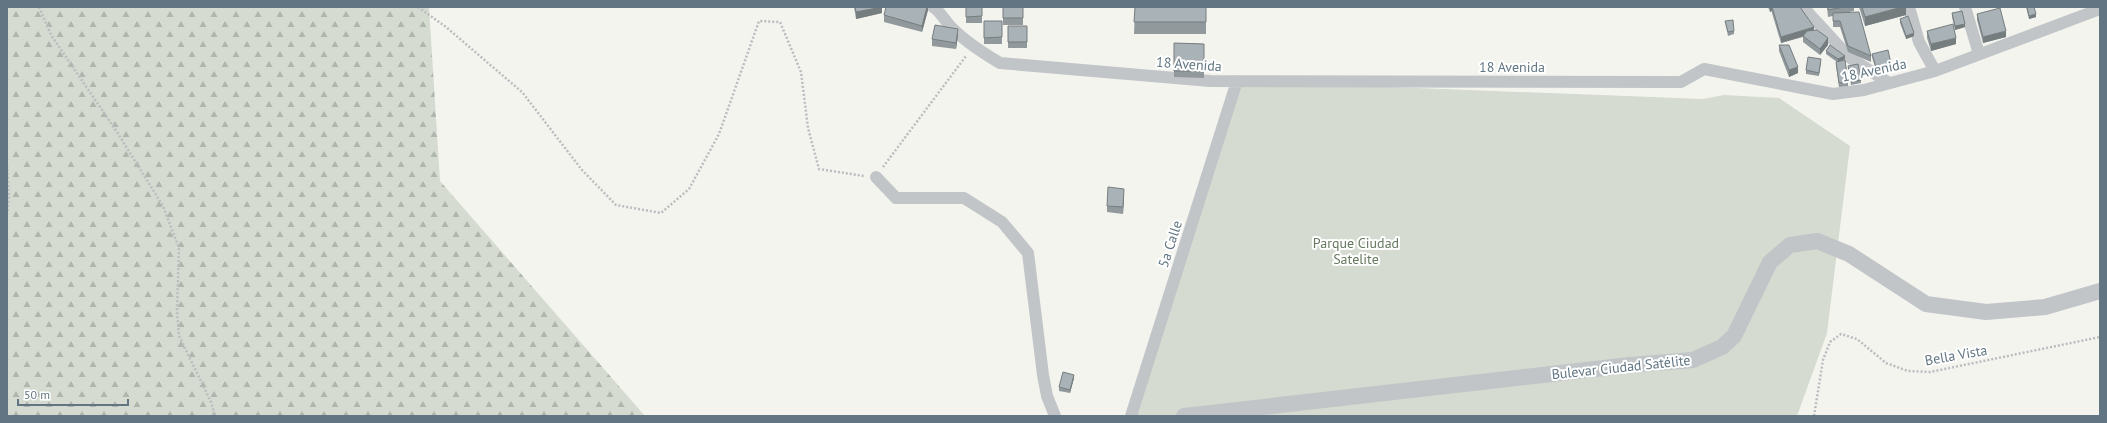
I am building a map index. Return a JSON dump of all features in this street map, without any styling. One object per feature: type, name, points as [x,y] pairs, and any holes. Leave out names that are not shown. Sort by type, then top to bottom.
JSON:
[{"type":"street","name":"18 Avenida","points":[[933,7],[937,9],[951,27],[973,46],[1000,64],[1210,81],[1681,82],[1704,69],[1833,94],[1864,90],[1935,72],[2095,9]]},
{"type":"street","points":[[1803,7],[1849,56],[1890,83]]},
{"type":"street","points":[[1909,7],[1919,42],[1935,72]]},
{"type":"street","points":[[1965,7],[1979,54]]},
{"type":"street","name":"5a Calle","points":[[1131,416],[1237,81]]},
{"type":"street","points":[[876,178],[896,198],[964,198],[1002,222],[1028,253],[1043,375],[1047,396],[1055,416]]},
{"type":"street","name":"Bulevar Ciudad Satélite","points":[[1184,416],[1630,365],[1693,360],[1722,347],[1734,336],[1770,262],[1790,245],[1817,241],[1849,254],[1926,304],[1986,312],[2045,307],[2100,291]]},
{"type":"path","points":[[39,7],[51,35],[117,132],[163,206],[179,248],[177,311],[179,336],[211,402],[215,416]]},
{"type":"path","points":[[418,7],[446,27],[522,92],[582,170],[616,205],[661,213],[689,189],[719,134],[759,21],[780,22],[801,72],[808,128],[819,169],[876,178],[973,46]]},
{"type":"path","points":[[7,165],[9,197],[7,214]]},
{"type":"path","name":"Bella Vista","points":[[1814,416],[1823,360],[1830,342],[1841,334],[1857,339],[1886,363],[1908,371],[1930,372],[2100,337]]},
{"type":"green space","points":[[7,7],[429,7],[440,181],[645,416],[7,416]]},
{"type":"green space","name":"Parque Ciudad Satelite","points":[[1237,81],[1703,99],[1724,95],[1779,98],[1850,146],[1827,333],[1797,416],[1131,416]]},
{"type":"building","points":[[855,7],[882,7],[856,12]]},
{"type":"building","points":[[886,7],[927,7],[922,26],[884,15]]},
{"type":"building","points":[[966,7],[982,7],[982,16],[966,17]]},
{"type":"building","points":[[1003,7],[1023,7],[1023,18],[1003,18]]},
{"type":"building","points":[[1135,7],[1206,7],[1206,22],[1134,22]]},
{"type":"building","points":[[1772,7],[1800,7],[1814,27],[1781,37]]},
{"type":"building","points":[[1828,7],[1844,7],[1828,10]]},
{"type":"building","points":[[1862,7],[1902,7],[1865,17]]},
{"type":"building","points":[[2027,7],[2034,7],[2036,14],[2029,16]]},
{"type":"building","points":[[2000,8],[2006,31],[1983,37],[1977,14]]},
{"type":"building","points":[[1962,11],[1965,24],[1955,26],[1952,13]]},
{"type":"building","points":[[1859,12],[1871,56],[1848,46],[1840,21],[1833,21],[1833,13]]},
{"type":"building","points":[[1908,16],[1914,33],[1906,36],[1900,19]]},
{"type":"building","points":[[1733,20],[1734,31],[1728,32],[1725,21]]},
{"type":"building","points":[[984,21],[1002,21],[1002,37],[984,38]]},
{"type":"building","points":[[1953,24],[1956,38],[1931,44],[1927,31]]},
{"type":"building","points":[[935,25],[958,29],[956,43],[932,39]]},
{"type":"building","points":[[1008,26],[1027,26],[1027,42],[1008,42]]},
{"type":"building","points":[[1817,30],[1828,38],[1820,49],[1803,36],[1807,31]]},
{"type":"building","points":[[1174,43],[1204,44],[1204,71],[1174,71]]},
{"type":"building","points":[[1779,45],[1789,45],[1798,67],[1789,70]]},
{"type":"building","points":[[1830,45],[1845,56],[1838,59],[1826,51]]},
{"type":"building","points":[[1888,50],[1891,64],[1876,67],[1872,54]]},
{"type":"building","points":[[1808,57],[1821,59],[1819,73],[1806,70]]},
{"type":"building","points":[[1845,60],[1848,82],[1839,83],[1836,62]]},
{"type":"building","points":[[1858,64],[1861,80],[1851,82],[1848,66]]},
{"type":"building","points":[[1108,187],[1124,189],[1123,207],[1107,206]]},
{"type":"building","points":[[1063,372],[1074,375],[1070,390],[1059,387]]}]
